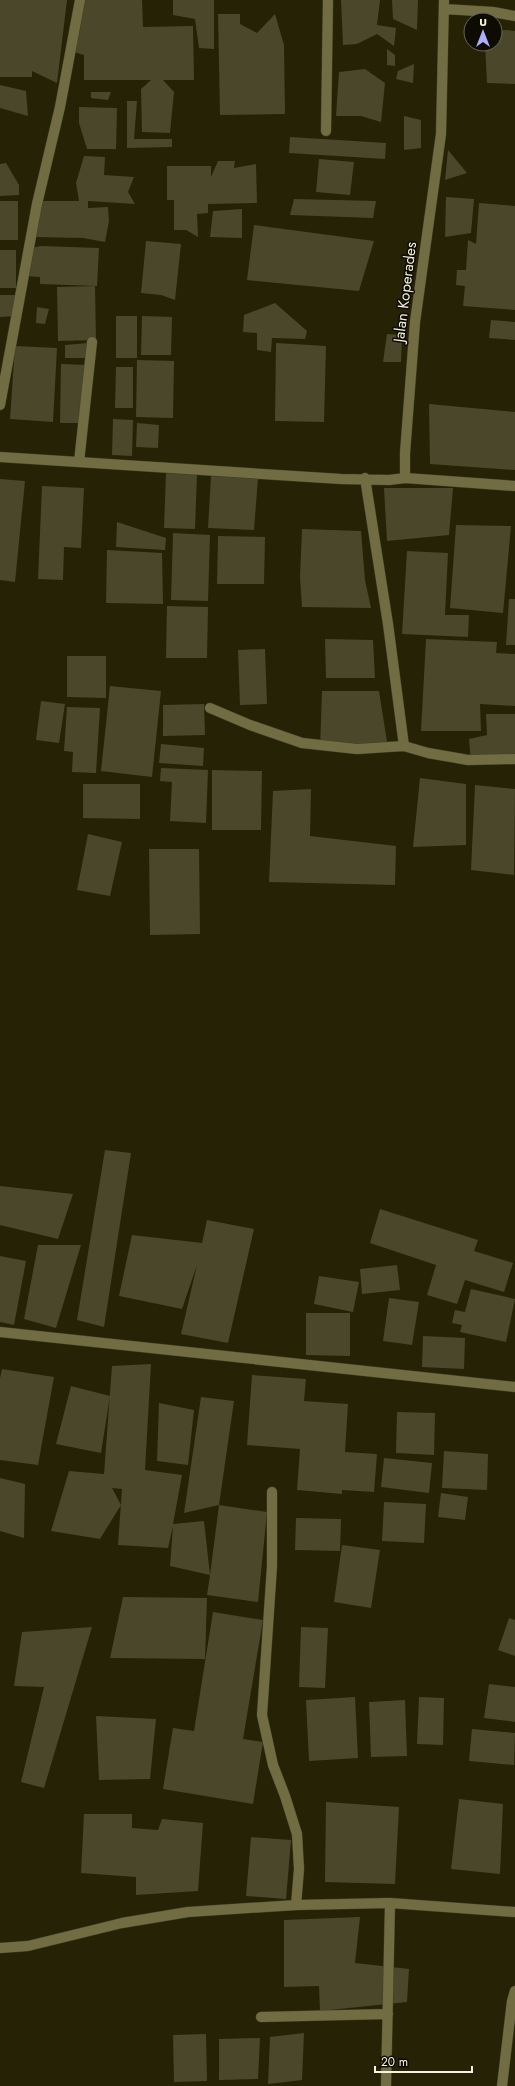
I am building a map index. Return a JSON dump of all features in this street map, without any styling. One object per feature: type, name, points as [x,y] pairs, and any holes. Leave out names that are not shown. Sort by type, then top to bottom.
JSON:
[{"type":"street","points":[[0,405],[37,204],[60,107],[80,0]]},
{"type":"street","points":[[326,131],[328,0]]},
{"type":"street","points":[[444,5],[515,16]]},
{"type":"street","name":"Jalan Koperades","points":[[405,478],[405,453],[415,322],[441,134],[444,5]]},
{"type":"street","points":[[79,462],[92,342]]},
{"type":"street","points":[[0,457],[341,479],[365,478],[389,480],[405,478],[515,486]]},
{"type":"street","points":[[365,478],[388,624],[404,746]]},
{"type":"street","points":[[210,708],[250,725],[302,743],[357,749],[404,746],[428,753],[468,760],[515,760]]},
{"type":"street","points":[[0,1332],[515,1387]]},
{"type":"street","points":[[272,1492],[272,1566],[262,1715],[273,1765],[285,1796],[296,1834],[299,1868],[296,1905]]},
{"type":"street","points":[[386,2086],[390,1903]]},
{"type":"street","points":[[0,1948],[28,1946],[122,1923],[188,1912],[296,1905],[390,1903],[515,1912]]},
{"type":"street","points":[[502,2086],[512,2001],[515,1991]]},
{"type":"street","points":[[261,2017],[388,2014]]},
{"type":"building","points":[[0,0],[67,0],[57,83],[32,71],[32,77],[0,77]]},
{"type":"building","points":[[82,0],[142,0],[143,27],[193,26],[194,80],[163,80],[174,92],[170,133],[142,132],[141,89],[151,80],[84,80],[84,55],[74,52]]},
{"type":"building","points":[[173,0],[214,0],[214,49],[199,48],[195,19],[173,15]]},
{"type":"building","points":[[341,0],[380,0],[377,25],[396,28],[394,46],[377,34],[357,44],[343,45]]},
{"type":"building","points":[[392,0],[418,0],[417,30],[393,19]]},
{"type":"building","points":[[218,14],[240,14],[240,24],[257,33],[275,14],[284,45],[285,114],[220,115]]},
{"type":"building","points":[[503,30],[515,31],[515,84],[487,83],[485,52],[503,52]]},
{"type":"building","points":[[387,49],[395,55],[395,66],[387,65]]},
{"type":"building","points":[[414,64],[413,83],[396,79],[398,71]]},
{"type":"building","points":[[365,69],[385,83],[381,122],[361,116],[336,116],[339,72]]},
{"type":"building","points":[[0,85],[26,91],[28,116],[0,108]]},
{"type":"building","points":[[91,92],[111,92],[108,100],[91,98]]},
{"type":"building","points":[[127,101],[137,101],[134,139],[172,139],[172,147],[127,148]]},
{"type":"building","points":[[79,107],[117,108],[116,149],[87,149],[79,123]]},
{"type":"building","points":[[404,116],[421,120],[421,148],[404,150]]},
{"type":"building","points":[[290,137],[386,143],[385,159],[289,153]]},
{"type":"building","points":[[448,150],[467,173],[445,180]]},
{"type":"building","points":[[84,156],[105,157],[104,175],[134,177],[128,192],[135,204],[88,201],[88,208],[108,207],[109,221],[105,242],[83,238],[35,237],[42,201],[79,201],[76,183]]},
{"type":"building","points":[[319,159],[354,162],[350,195],[316,192]]},
{"type":"building","points":[[218,161],[235,161],[234,168],[256,164],[257,203],[208,204],[208,213],[197,214],[198,237],[186,230],[174,230],[174,200],[167,200],[167,166],[211,166],[211,177]]},
{"type":"building","points":[[6,163],[19,185],[19,195],[0,196],[0,164]]},
{"type":"building","points":[[446,197],[474,199],[471,233],[445,237]]},
{"type":"building","points":[[294,199],[376,201],[373,218],[290,215]]},
{"type":"building","points":[[0,201],[18,201],[18,240],[0,240]]},
{"type":"building","points":[[479,203],[515,206],[515,310],[463,306],[465,286],[456,285],[457,270],[466,270],[468,240],[476,244]]},
{"type":"building","points":[[242,209],[242,238],[210,237],[213,211]]},
{"type":"building","points":[[254,225],[374,241],[359,291],[247,280]]},
{"type":"building","points":[[146,241],[181,244],[175,300],[161,295],[141,293]]},
{"type":"building","points":[[41,246],[99,248],[97,286],[40,284],[40,277],[25,276],[31,248]]},
{"type":"building","points":[[0,250],[16,250],[16,288],[0,288]]},
{"type":"building","points":[[95,286],[96,340],[58,341],[57,287]]},
{"type":"building","points":[[0,295],[17,295],[16,316],[0,317]]},
{"type":"building","points":[[275,303],[307,331],[305,339],[272,338],[271,352],[257,350],[257,333],[243,332],[244,315]]},
{"type":"building","points":[[37,307],[49,309],[45,324],[36,323]]},
{"type":"building","points":[[116,316],[137,316],[137,358],[116,358]]},
{"type":"building","points":[[142,316],[172,317],[171,355],[141,355]]},
{"type":"building","points":[[491,320],[515,322],[515,340],[489,338]]},
{"type":"building","points":[[387,334],[402,335],[401,362],[383,362]]},
{"type":"building","points":[[88,343],[88,358],[65,358],[65,345]]},
{"type":"building","points":[[276,343],[326,346],[324,422],[275,421]]},
{"type":"building","points":[[15,346],[57,348],[53,422],[10,419]]},
{"type":"building","points":[[137,360],[174,361],[173,418],[136,417]]},
{"type":"building","points":[[61,364],[88,365],[83,423],[60,423]]},
{"type":"building","points":[[116,367],[133,367],[133,408],[115,408]]},
{"type":"building","points":[[429,404],[515,412],[515,470],[430,464]]},
{"type":"building","points":[[113,419],[133,420],[132,456],[112,455]]},
{"type":"building","points":[[137,423],[159,425],[158,448],[136,447]]},
{"type":"building","points":[[166,473],[197,474],[195,529],[164,528]]},
{"type":"building","points":[[211,476],[258,478],[254,530],[208,528]]},
{"type":"building","points":[[0,479],[25,481],[15,582],[0,580]]},
{"type":"building","points":[[42,486],[84,488],[81,548],[64,547],[63,580],[38,579]]},
{"type":"building","points":[[384,488],[453,488],[449,535],[387,541]]},
{"type":"building","points":[[117,522],[166,538],[165,550],[116,547]]},
{"type":"building","points":[[456,525],[511,526],[503,613],[450,608]]},
{"type":"building","points":[[302,529],[361,531],[365,580],[371,608],[302,607],[300,577]]},
{"type":"building","points":[[173,533],[210,535],[208,601],[171,600]]},
{"type":"building","points":[[218,536],[265,537],[264,584],[217,584]]},
{"type":"building","points":[[107,550],[162,553],[163,604],[106,603]]},
{"type":"building","points":[[407,551],[448,553],[445,615],[469,615],[468,637],[402,634]]},
{"type":"building","points":[[509,599],[515,599],[515,645],[506,645]]},
{"type":"building","points":[[167,606],[208,607],[207,658],[166,658]]},
{"type":"building","points":[[325,639],[373,640],[375,678],[326,678]]},
{"type":"building","points":[[426,639],[497,642],[496,653],[515,654],[515,706],[480,704],[481,731],[421,731]]},
{"type":"building","points":[[265,649],[267,704],[240,705],[238,650]]},
{"type":"building","points":[[67,656],[106,656],[106,698],[67,697]]},
{"type":"building","points":[[110,686],[161,691],[152,777],[101,771]]},
{"type":"building","points":[[322,691],[379,691],[388,748],[320,750]]},
{"type":"building","points":[[41,701],[65,704],[59,743],[36,740]]},
{"type":"building","points":[[204,704],[205,735],[163,736],[163,705]]},
{"type":"building","points":[[67,707],[100,708],[96,773],[72,772],[73,752],[64,751]]},
{"type":"building","points":[[486,714],[515,714],[515,760],[471,764],[469,739],[487,735]]},
{"type":"building","points":[[161,744],[204,748],[203,766],[159,763]]},
{"type":"building","points":[[161,768],[208,770],[206,823],[170,821],[172,782],[160,781]]},
{"type":"building","points":[[212,770],[262,771],[261,830],[212,830]]},
{"type":"building","points":[[420,778],[466,784],[466,845],[413,847]]},
{"type":"building","points":[[83,784],[140,784],[140,819],[83,818]]},
{"type":"building","points":[[475,785],[515,789],[514,875],[471,870]]},
{"type":"building","points":[[311,789],[310,836],[396,846],[395,885],[269,882],[273,791]]},
{"type":"building","points":[[88,834],[122,842],[110,896],[77,890]]},
{"type":"building","points":[[149,849],[199,849],[200,934],[150,935]]},
{"type":"building","points":[[105,1150],[131,1153],[104,1327],[77,1320]]},
{"type":"building","points":[[0,1186],[73,1194],[58,1239],[0,1225]]},
{"type":"building","points":[[380,1209],[478,1240],[474,1251],[513,1263],[504,1292],[465,1280],[457,1304],[427,1295],[436,1265],[370,1243]]},
{"type":"building","points":[[207,1220],[254,1229],[228,1343],[181,1334],[197,1265],[182,1309],[119,1296],[132,1235],[202,1243]]},
{"type":"building","points":[[38,1245],[81,1245],[56,1328],[24,1319]]},
{"type":"building","points":[[0,1256],[26,1261],[14,1325],[0,1322]]},
{"type":"building","points":[[397,1265],[400,1290],[362,1294],[360,1269]]},
{"type":"building","points":[[319,1276],[359,1282],[353,1312],[314,1304]]},
{"type":"building","points":[[471,1289],[515,1299],[506,1342],[460,1332],[462,1325],[452,1323],[455,1310],[465,1312]]},
{"type":"building","points":[[389,1298],[419,1302],[412,1345],[383,1341]]},
{"type":"building","points":[[306,1313],[350,1313],[350,1356],[306,1355]]},
{"type":"building","points":[[423,1336],[465,1338],[464,1369],[422,1367]]},
{"type":"building","points":[[151,1364],[145,1470],[182,1475],[173,1524],[204,1521],[210,1575],[170,1566],[173,1526],[168,1548],[118,1545],[121,1505],[100,1539],[51,1531],[69,1471],[104,1474],[112,1366]],"holes":[[[112,1488],[122,1489],[121,1505]]]},
{"type":"building","points":[[2,1369],[54,1377],[38,1465],[0,1460],[0,1378]]},
{"type":"building","points":[[252,1375],[306,1379],[304,1401],[348,1404],[345,1452],[377,1454],[374,1492],[342,1490],[342,1494],[297,1490],[300,1449],[247,1445]]},
{"type":"building","points":[[71,1386],[110,1396],[101,1453],[56,1444]]},
{"type":"building","points":[[201,1397],[234,1401],[219,1505],[184,1513]]},
{"type":"building","points":[[159,1403],[194,1410],[188,1465],[157,1461]]},
{"type":"building","points":[[397,1412],[435,1413],[434,1455],[396,1453]]},
{"type":"building","points":[[444,1451],[488,1454],[487,1490],[442,1488]]},
{"type":"building","points":[[384,1458],[432,1463],[429,1493],[381,1487]]},
{"type":"building","points":[[0,1478],[25,1484],[24,1538],[0,1531]]},
{"type":"building","points":[[441,1493],[468,1497],[465,1520],[438,1517]]},
{"type":"building","points":[[384,1502],[426,1504],[424,1543],[382,1541]]},
{"type":"building","points":[[219,1505],[267,1512],[258,1602],[207,1595]]},
{"type":"building","points":[[296,1518],[341,1519],[340,1551],[295,1550]]},
{"type":"building","points":[[342,1545],[380,1550],[371,1608],[334,1602]]},
{"type":"building","points":[[123,1597],[207,1598],[205,1659],[110,1658]]},
{"type":"building","points":[[213,1612],[263,1620],[243,1739],[263,1742],[253,1804],[163,1789],[173,1728],[194,1731]]},
{"type":"building","points":[[509,1618],[515,1620],[515,1656],[498,1650]]},
{"type":"building","points":[[92,1627],[44,1788],[21,1782],[44,1687],[14,1686],[22,1632]]},
{"type":"building","points":[[301,1627],[328,1628],[325,1688],[299,1687]]},
{"type":"building","points":[[489,1684],[515,1687],[515,1722],[484,1718]]},
{"type":"building","points":[[355,1697],[358,1758],[309,1761],[306,1700]]},
{"type":"building","points":[[419,1697],[444,1698],[443,1745],[417,1744]]},
{"type":"building","points":[[405,1700],[407,1756],[371,1757],[369,1702]]},
{"type":"building","points":[[96,1716],[156,1719],[150,1779],[99,1780]]},
{"type":"building","points":[[472,1729],[515,1733],[514,1765],[469,1761]]},
{"type":"building","points":[[459,1799],[503,1804],[500,1874],[451,1869]]},
{"type":"building","points":[[326,1802],[399,1807],[395,1884],[325,1882]]},
{"type":"building","points":[[84,1814],[132,1814],[132,1828],[158,1830],[162,1819],[203,1823],[198,1891],[136,1895],[136,1877],[81,1873]]},
{"type":"building","points":[[251,1837],[291,1840],[286,1899],[246,1896]]},
{"type":"building","points":[[360,1917],[355,1963],[409,1969],[407,2002],[320,2011],[319,1986],[284,1987],[284,1920]]},
{"type":"building","points":[[304,2033],[302,2080],[268,2084],[270,2037]]},
{"type":"building","points":[[206,2034],[207,2081],[174,2082],[173,2035]]},
{"type":"building","points":[[260,2038],[258,2079],[219,2080],[219,2039]]}]
